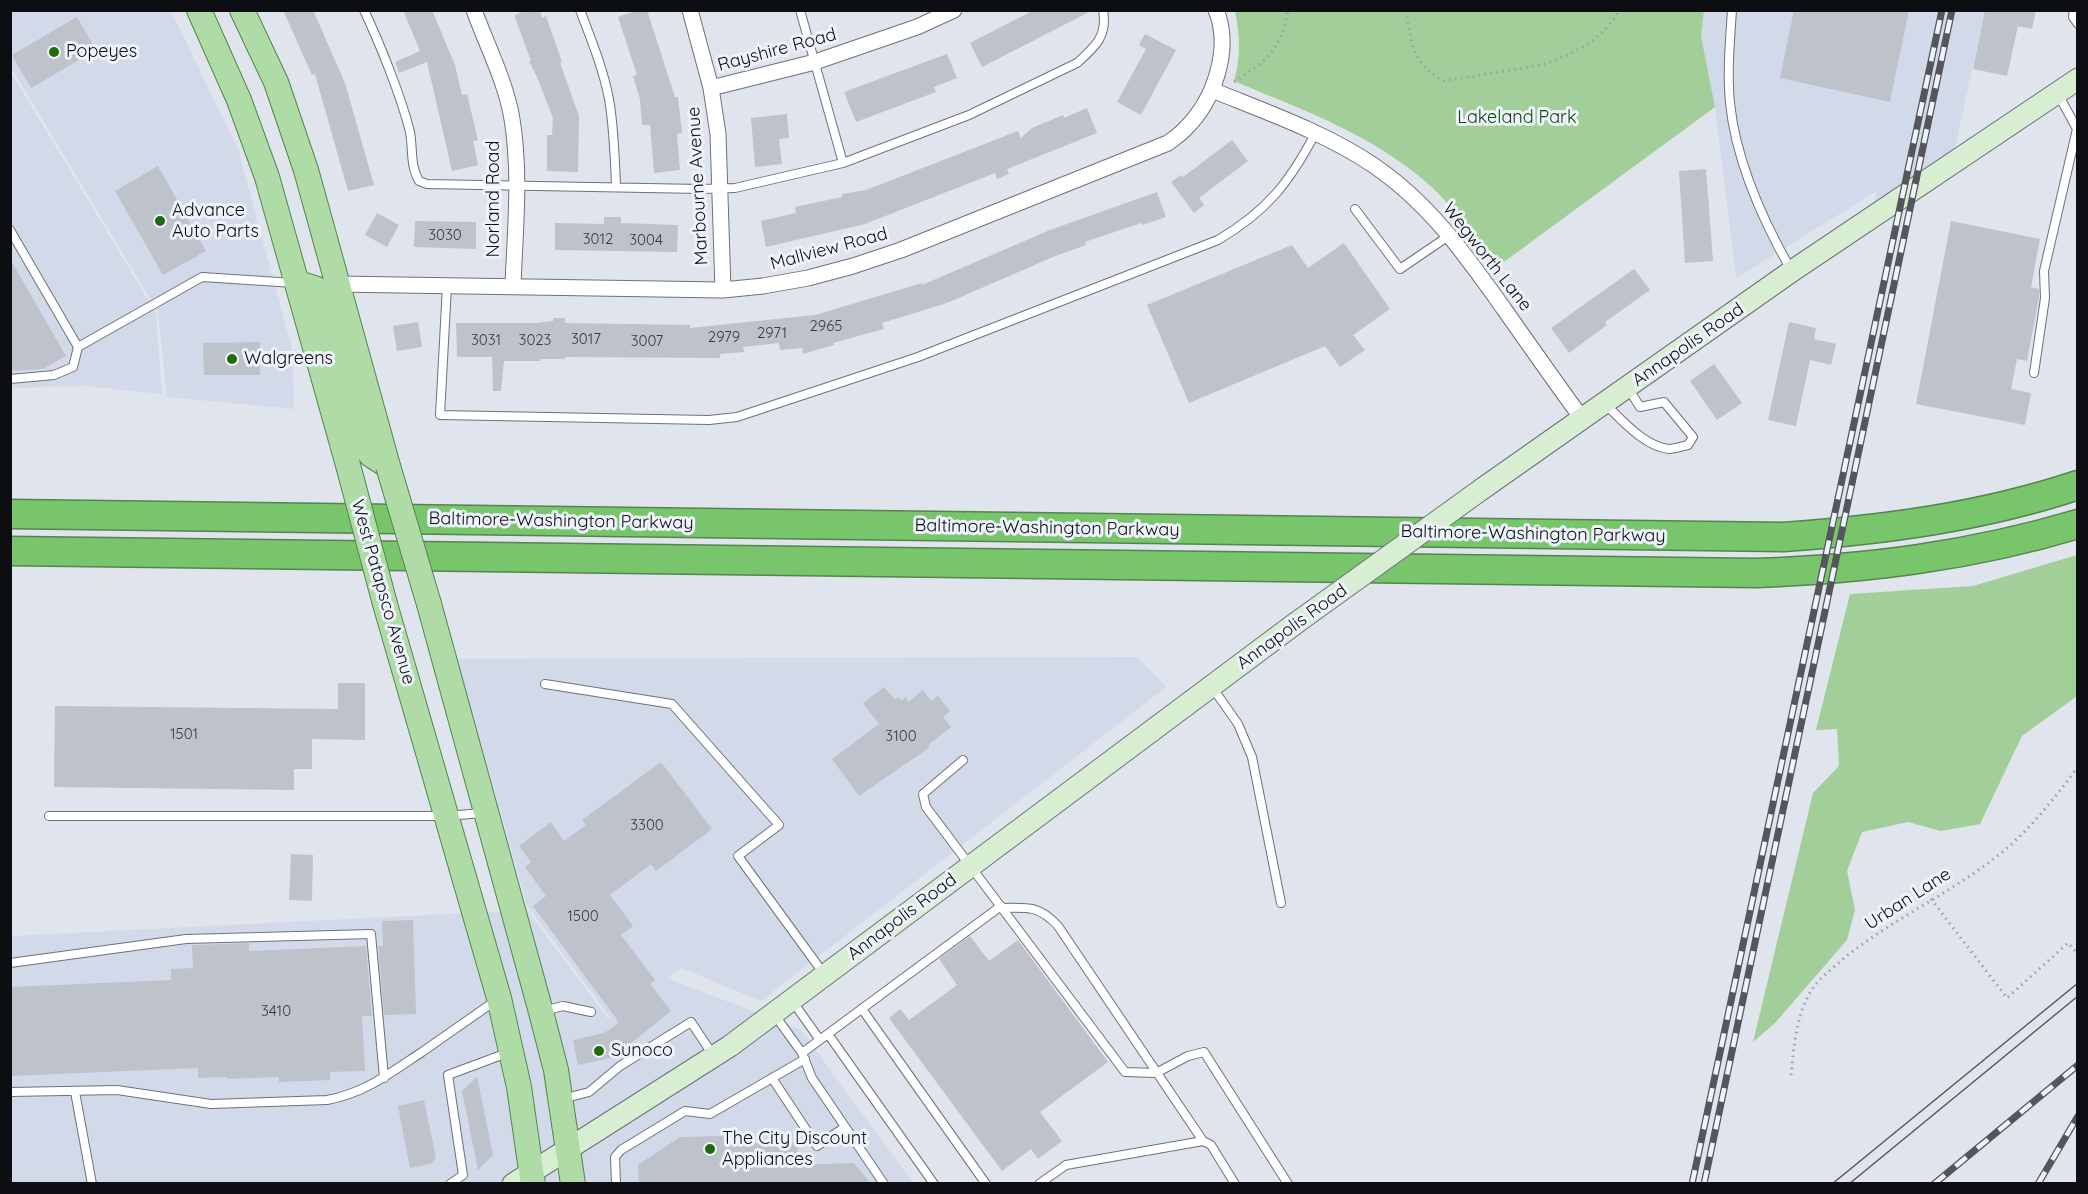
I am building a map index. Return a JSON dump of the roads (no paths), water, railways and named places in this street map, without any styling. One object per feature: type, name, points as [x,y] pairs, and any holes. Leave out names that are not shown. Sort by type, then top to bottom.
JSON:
[{"type":"highway","name":"Baltimore-Washington Parkway","points":[[10,514],[1783,537],[1860,531],[1938,520],[1999,508],[2078,485]]},
{"type":"highway","name":"Baltimore-Washington Parkway","points":[[10,550],[1756,573],[1853,568],[1930,558],[2009,543],[2078,524]]},
{"type":"main road","name":"West Patapsco Avenue","points":[[200,10],[239,100],[263,166],[298,283],[385,604],[499,998],[519,1087],[526,1179]]},
{"type":"main road","points":[[242,10],[276,82],[306,170],[336,284],[429,604],[541,1012],[561,1099],[573,1184]]},
{"type":"main road","name":"Annapolis Road","points":[[526,1179],[569,1148],[714,1056],[1296,623],[1482,489],[1792,272],[2078,79]]},
{"type":"main road","points":[[298,283],[317,288],[320,294],[365,447],[371,455],[388,466]]},
{"type":"street","name":"Norland Road","points":[[474,10],[501,80],[512,117],[517,186],[513,285]]},
{"type":"street","name":"Marbourne Avenue","points":[[690,10],[711,88],[718,134],[723,290]]},
{"type":"street","name":"Rayshire Road","points":[[711,88],[815,62],[917,27],[954,10]]},
{"type":"street","points":[[1212,90],[1219,67],[1222,40],[1216,10]]},
{"type":"street","name":"Mallview Road","points":[[336,284],[723,290],[797,280],[853,266],[901,250],[1168,143],[1200,112],[1212,90]]},
{"type":"street","name":"Wegworth Lane","points":[[1212,90],[1314,134],[1372,165],[1423,206],[1450,235],[1583,420]]},
{"type":"lane","points":[[364,10],[394,84],[410,132],[414,173],[419,181],[427,184],[720,189],[735,188],[843,163],[969,115],[1077,63],[1102,36],[1106,24],[1103,10]]},
{"type":"lane","points":[[580,10],[598,57],[608,97],[613,130],[616,187]]},
{"type":"lane","points":[[801,10],[843,163]]},
{"type":"lane","points":[[1732,10],[1729,51],[1730,102],[1737,142],[1756,200],[1770,233],[1792,272]]},
{"type":"lane","points":[[2074,10],[2073,17],[2078,24]]},
{"type":"lane","points":[[2034,374],[2045,298],[2044,271],[2077,129],[2058,93]]},
{"type":"lane","points":[[447,286],[440,415],[710,420],[736,417],[918,357],[1218,240],[1242,226],[1279,191],[1296,169],[1314,134]]},
{"type":"lane","points":[[1355,208],[1400,269],[1450,235]]},
{"type":"lane","points":[[10,230],[78,347],[73,367],[54,375],[10,379]]},
{"type":"lane","points":[[78,347],[202,277],[298,283]]},
{"type":"lane","points":[[1605,404],[1636,433],[1653,443],[1670,449],[1689,445],[1693,437],[1664,402],[1640,407],[1628,388]]},
{"type":"lane","points":[[545,684],[672,704],[779,825],[738,856],[825,975]]},
{"type":"lane","points":[[1212,686],[1238,724],[1252,757],[1281,903]]},
{"type":"lane","points":[[963,760],[923,794],[926,807],[1125,1072],[1156,1073],[1188,1056],[1204,1052],[1288,1184]]},
{"type":"lane","points":[[49,816],[447,816],[487,812]]},
{"type":"lane","points":[[616,1184],[615,1157],[621,1150],[685,1111],[711,1114],[772,1078],[804,1056],[828,1034],[1002,907],[1032,909],[1047,915],[1058,926],[1156,1073],[1203,1141],[1211,1145],[1235,1184]]},
{"type":"lane","points":[[10,963],[186,939],[371,934],[384,1078]]},
{"type":"lane","points":[[10,1092],[117,1090],[211,1104],[327,1100],[364,1090],[499,998]]},
{"type":"lane","points":[[791,1000],[820,1040]]},
{"type":"lane","points":[[541,1012],[563,1006],[591,1012]]},
{"type":"lane","points":[[862,1009],[986,1184]]},
{"type":"lane","points":[[772,1013],[804,1056],[812,1078],[884,1184]]},
{"type":"lane","points":[[561,1099],[589,1092],[620,1066],[691,1022],[714,1056]]},
{"type":"lane","points":[[828,1034],[934,1184]]},
{"type":"lane","points":[[450,1184],[463,1175],[448,1075],[511,1052]]},
{"type":"lane","points":[[772,1078],[817,1146],[845,1127]]},
{"type":"lane","points":[[75,1092],[92,1184]]},
{"type":"lane","points":[[1039,1184],[1066,1165],[1203,1141]]},
{"type":"tram line","points":[[1832,1184],[2078,983]]},
{"type":"tram line","points":[[1849,1184],[2078,996]]},
{"type":"railway","points":[[1692,1184],[1942,10]]},
{"type":"railway","points":[[1704,1184],[1952,10]]},
{"type":"railway","points":[[1934,1184],[2078,1065]]},
{"type":"railway","points":[[2038,1184],[2078,1116]]},
{"type":"place","name":"Popeyes","points":[[54,52]]},
{"type":"place","name":"Advance Auto Parts","points":[[160,221]]},
{"type":"place","name":"Walgreens","points":[[232,359]]},
{"type":"place","name":"Sunoco","points":[[599,1051]]},
{"type":"place","name":"The City Discount Appliances","points":[[710,1149]]},
{"type":"park label","name":"Lakeland Park","points":[[1517,118]]}]
